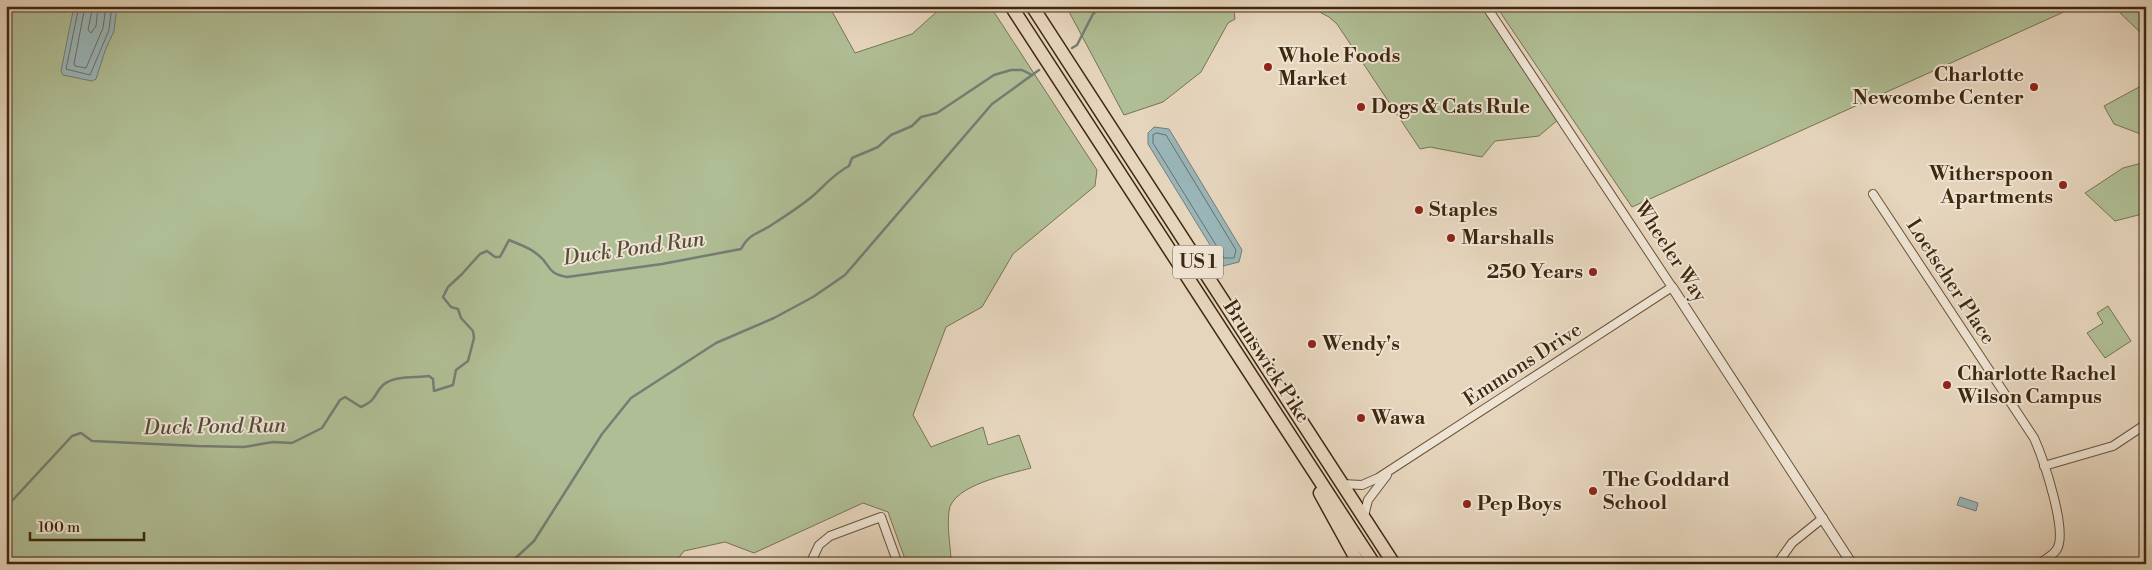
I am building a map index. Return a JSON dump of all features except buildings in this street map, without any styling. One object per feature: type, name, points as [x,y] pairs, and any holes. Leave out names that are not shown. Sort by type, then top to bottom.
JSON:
[{"type":"highway","name":"Brunswick Pike","points":[[1011,6],[1374,564]]},
{"type":"highway","name":"Brunswick Pike","points":[[1032,6],[1394,564]]},
{"type":"highway","points":[[1298,446],[1328,510],[1359,564]]},
{"type":"street","name":"Wheeler Way","points":[[1486,6],[1852,564]]},
{"type":"street","name":"Loetscher Place","points":[[1873,194],[2034,438],[2044,466],[2059,522],[2060,534],[2058,548],[2039,564]]},
{"type":"street","name":"Emmons Drive","points":[[1342,484],[1362,485],[1392,470],[1672,287]]},
{"type":"street","points":[[2044,466],[2112,446],[2146,424]]},
{"type":"street","name":"Emmons Drive","points":[[1364,517],[1368,500],[1392,470]]},
{"type":"street","points":[[810,564],[819,545],[830,536],[880,517],[898,564]]},
{"type":"street","points":[[1777,564],[1792,542],[1823,518]]},
{"type":"green space","points":[[6,6],[829,6],[855,53],[912,34],[943,6],[990,6],[1097,170],[1095,186],[1013,254],[982,307],[946,327],[913,415],[931,447],[983,427],[988,445],[1019,435],[1031,468],[983,482],[960,494],[953,502],[949,511],[948,529],[951,558],[943,564],[911,564],[906,562],[888,512],[863,503],[754,553],[725,542],[684,551],[674,564],[6,564]]},
{"type":"green space","points":[[1066,6],[1242,6],[1234,11],[1235,19],[1228,23],[1201,72],[1163,102],[1124,115]]},
{"type":"green space","points":[[1308,6],[1486,6],[1560,118],[1539,136],[1495,141],[1482,157],[1430,147],[1420,149],[1337,24],[1329,17]]},
{"type":"green space","points":[[1496,6],[2077,6],[1632,207]]},
{"type":"green space","points":[[2146,6],[2146,38],[2114,7]]},
{"type":"green space","points":[[2146,80],[2146,136],[2114,124],[2104,106],[2141,86]]},
{"type":"green space","points":[[2146,162],[2146,213],[2115,221],[2085,193],[2123,168]]},
{"type":"green space","points":[[2108,306],[2131,341],[2105,358],[2087,333],[2103,323],[2097,313]]},
{"type":"water","points":[[74,6],[117,6],[114,31],[96,79],[92,81],[63,75],[61,71]]},
{"type":"water","points":[[1154,127],[1169,129],[1242,250],[1239,262],[1223,266],[1148,144],[1148,133]]},
{"type":"water","points":[[1960,497],[1978,503],[1976,511],[1957,505]]},
{"type":"waterway","name":"Duck Pond Run","points":[[1072,48],[1077,45],[1093,14],[1103,6]]},
{"type":"waterway","name":"Duck Pond Run","points":[[6,524],[10,503],[72,436],[81,433],[92,441],[197,446],[244,447],[273,442],[292,443],[322,428],[340,400],[345,397],[361,407],[373,399],[383,385],[393,380],[405,378],[429,376],[433,379],[434,391],[453,385],[456,370],[468,361],[474,338],[473,331],[461,318],[458,309],[451,307],[443,297],[448,287],[480,254],[487,251],[495,257],[500,257],[509,240],[534,252],[542,258],[552,271],[567,277],[662,264],[741,249],[751,237],[809,199],[835,175],[849,166],[852,158],[878,147],[891,135],[912,126],[921,117],[937,113],[994,75],[1011,70],[1022,70],[1032,75]]},
{"type":"waterway","points":[[509,564],[534,541],[602,434],[631,398],[716,343],[774,318],[813,297],[845,275],[992,104],[1039,70]]},
{"type":"place","name":"Whole Foods Market","points":[[1268,67]]},
{"type":"place","name":"Charlotte Newcombe Center","points":[[2034,87]]},
{"type":"place","name":"Dogs & Cats Rule","points":[[1361,107]]},
{"type":"place","name":"Witherspoon Apartments","points":[[2063,185]]},
{"type":"place","name":"Staples","points":[[1419,210]]},
{"type":"place","name":"Marshalls","points":[[1451,238]]},
{"type":"place","name":"250 Years","points":[[1593,272]]},
{"type":"place","name":"Wendy's","points":[[1312,344]]},
{"type":"place","name":"Charlotte Rachel Wilson Campus","points":[[1947,385]]},
{"type":"place","name":"Wawa","points":[[1361,418]]},
{"type":"place","name":"The Goddard School","points":[[1593,491]]},
{"type":"place","name":"Pep Boys","points":[[1467,504]]}]
